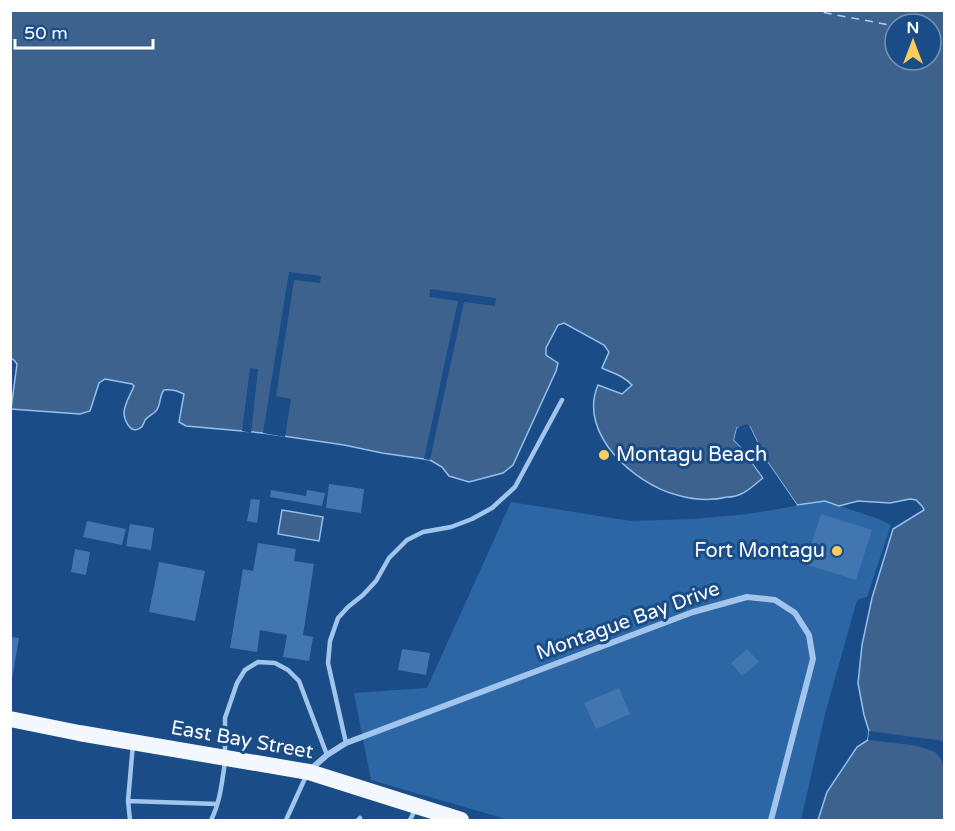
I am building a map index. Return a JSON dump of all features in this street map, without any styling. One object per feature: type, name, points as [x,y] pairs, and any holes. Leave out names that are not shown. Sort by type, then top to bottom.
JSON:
[{"type":"highway","name":"East Bay Street","points":[[10,719],[309,772],[414,813],[460,820]]},
{"type":"street","name":"Montague Bay Drive","points":[[309,772],[327,755],[346,743],[693,612],[747,597],[775,600],[795,613],[809,635],[813,659],[771,820]]},
{"type":"lane","points":[[346,743],[328,663],[330,641],[338,618],[376,581],[389,558],[407,540],[423,532],[451,527],[472,519],[492,508],[515,487],[562,400]]},
{"type":"lane","points":[[211,820],[217,804],[225,757],[225,718],[244,670],[258,662],[274,663],[288,670],[299,681],[327,755]]},
{"type":"lane","points":[[130,820],[128,801],[133,742]]},
{"type":"lane","points":[[286,820],[309,772]]},
{"type":"lane","points":[[128,801],[217,804]]},
{"type":"shaded area","points":[[11,11],[944,11],[944,820],[818,820],[827,792],[857,747],[868,740],[869,731],[858,683],[862,645],[872,598],[893,529],[924,510],[922,506],[916,500],[910,499],[890,503],[858,501],[839,506],[825,501],[797,505],[766,460],[750,427],[737,428],[734,440],[763,478],[747,491],[734,496],[702,499],[683,497],[661,489],[644,480],[614,454],[603,438],[596,421],[594,403],[598,385],[622,394],[632,385],[622,377],[602,368],[609,352],[604,345],[564,323],[558,325],[546,348],[546,355],[558,363],[556,371],[513,465],[503,473],[469,482],[449,476],[442,467],[430,460],[263,433],[186,426],[179,422],[184,394],[171,390],[164,390],[156,411],[145,420],[143,426],[136,430],[126,422],[124,412],[134,386],[105,379],[99,383],[90,411],[80,414],[11,409],[17,364],[10,358]]},
{"type":"shaded area","name":"Fort Montagu","points":[[825,501],[891,525],[867,597],[857,600],[825,714],[801,820],[504,820],[371,780],[354,693],[427,688],[511,502],[631,521],[748,514]]},
{"type":"shaded area","points":[[282,510],[323,517],[319,541],[278,534]]},
{"type":"pier","points":[[289,272],[321,276],[320,283],[294,280],[276,396],[291,399],[285,437],[263,433]]},
{"type":"pier","points":[[430,289],[496,298],[495,306],[464,302],[430,460],[424,459],[458,301],[429,297]]},
{"type":"pier","points":[[250,368],[258,369],[251,433],[242,431]]},
{"type":"pier","points":[[747,424],[766,460],[797,505],[794,505],[764,461],[748,429],[739,430],[738,439],[759,465],[766,477],[765,480],[734,440],[737,428]]},
{"type":"pier","points":[[869,731],[944,741],[944,801],[943,764],[935,752],[912,745],[868,740]]},
{"type":"building","points":[[329,484],[364,489],[361,513],[326,508]]},
{"type":"building","points":[[271,490],[306,496],[307,490],[325,493],[322,506],[270,497]]},
{"type":"building","points":[[251,499],[260,500],[257,523],[247,521]]},
{"type":"building","name":"Fort Montagu","points":[[821,514],[872,530],[856,580],[805,564]]},
{"type":"building","points":[[87,521],[126,529],[122,545],[83,537]]},
{"type":"building","points":[[130,524],[154,528],[151,550],[126,546]]},
{"type":"building","points":[[258,543],[296,549],[294,561],[314,564],[303,635],[313,637],[309,661],[283,657],[287,635],[260,630],[257,652],[230,648],[243,569],[253,571]]},
{"type":"building","points":[[75,549],[90,552],[86,575],[71,572]]},
{"type":"building","points":[[159,562],[205,571],[195,621],[149,612]]},
{"type":"building","points":[[10,637],[19,638],[12,679],[10,679]]},
{"type":"building","points":[[402,649],[430,653],[426,675],[398,670]]},
{"type":"building","points":[[747,649],[759,662],[742,676],[731,663]]},
{"type":"building","points":[[619,688],[630,714],[596,729],[584,703]]},
{"type":"ferry route","points":[[810,10],[883,24]]},
{"type":"place","name":"Montagu Beach","points":[[604,455]]},
{"type":"place","name":"Fort Montagu","points":[[837,551]]}]
